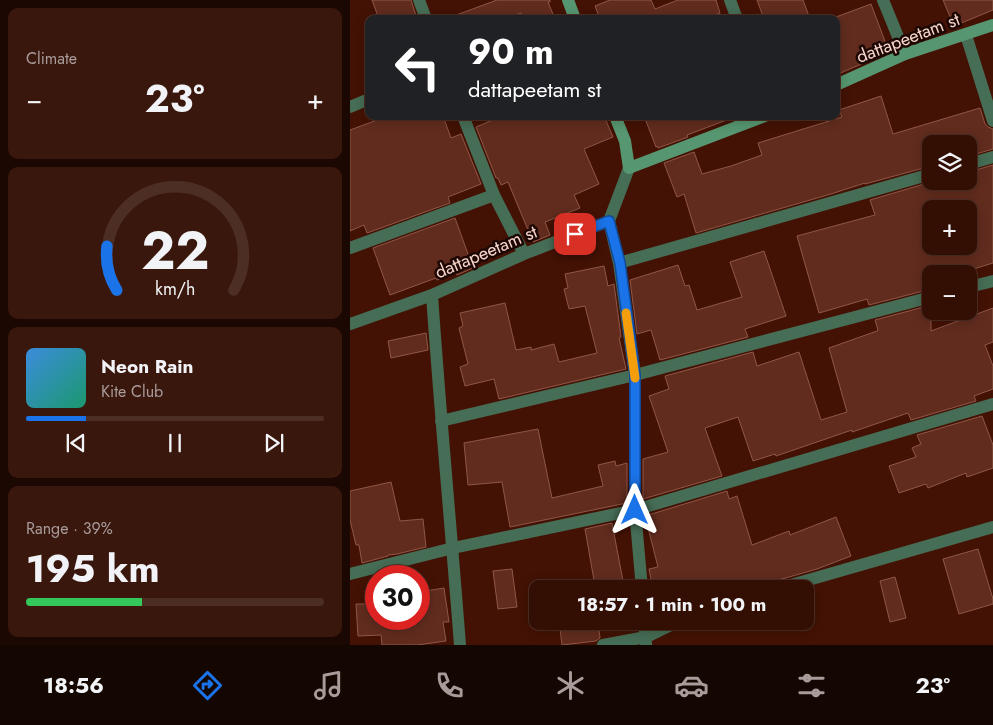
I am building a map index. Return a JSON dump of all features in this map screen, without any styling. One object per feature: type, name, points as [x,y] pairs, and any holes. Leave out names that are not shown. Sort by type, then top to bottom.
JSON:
[{"type":"street","points":[[419,0],[425,15]]},
{"type":"street","points":[[568,0],[574,15]]},
{"type":"street","points":[[730,0],[736,15]]},
{"type":"street","points":[[883,0],[906,54]]},
{"type":"street","name":"dattapeetam st","points":[[840,83],[906,54],[993,25]]},
{"type":"street","points":[[966,35],[993,121]]},
{"type":"street","points":[[350,107],[365,101]]},
{"type":"street","points":[[465,120],[494,195],[524,254]]},
{"type":"street","points":[[617,120],[625,141],[629,168],[609,221],[620,263],[635,375],[635,510],[641,580]]},
{"type":"street","points":[[629,168],[755,120]]},
{"type":"street","points":[[977,162],[993,157]]},
{"type":"street","points":[[620,263],[922,177]]},
{"type":"street","points":[[350,248],[494,195]]},
{"type":"street","name":"dattapeetam st","points":[[350,324],[432,295],[524,254],[609,221]]},
{"type":"street","points":[[977,285],[993,281]]},
{"type":"street","points":[[432,295],[460,645]]},
{"type":"street","points":[[441,421],[635,375],[922,299]]},
{"type":"street","points":[[350,574],[453,548],[635,510],[993,404]]},
{"type":"street","points":[[808,580],[993,527]]},
{"type":"street","points":[[603,645],[646,641],[664,630]]},
{"type":"building","points":[[372,0],[411,0],[416,15],[378,15]]},
{"type":"building","points":[[497,0],[550,0],[548,2],[553,15],[522,15],[521,13],[516,15],[456,15]]},
{"type":"building","points":[[610,0],[651,0],[655,9],[678,0],[716,0],[720,13],[717,15],[598,15],[595,6]]},
{"type":"building","points":[[757,0],[803,0],[809,15],[763,15]]},
{"type":"building","points":[[943,0],[993,0],[993,10],[954,26]]},
{"type":"building","points":[[871,4],[889,52],[840,73],[840,16]]},
{"type":"building","points":[[881,96],[893,134],[980,108],[985,124],[993,129],[993,149],[977,154],[977,135],[922,135],[922,168],[865,183],[696,233],[684,194],[677,197],[664,163],[694,152],[702,174],[731,166],[762,155],[758,143],[832,120],[840,120],[842,117],[840,110]]},
{"type":"building","points":[[377,120],[444,120],[451,138],[461,134],[481,184],[448,197],[450,203],[367,233],[364,225],[350,231],[350,130]]},
{"type":"building","points":[[493,120],[606,120],[613,137],[584,149],[599,184],[574,195],[580,208],[545,222],[550,235],[533,242],[508,182],[501,185],[498,178],[496,178],[476,127]]},
{"type":"building","points":[[646,120],[727,120],[687,135],[688,137],[658,148]]},
{"type":"building","points":[[993,165],[993,263],[977,268],[977,265],[922,265],[922,291],[869,305],[867,299],[819,313],[797,236],[875,215],[870,200],[922,185],[922,190],[977,190],[977,170]]},
{"type":"building","points":[[455,218],[473,268],[457,275],[456,273],[437,280],[436,278],[390,295],[373,248]]},
{"type":"building","points":[[764,251],[786,316],[745,329],[748,337],[660,360],[651,330],[637,334],[630,280],[678,265],[685,286],[689,285],[697,310],[742,297],[730,262]]},
{"type":"building","points":[[604,266],[608,286],[614,284],[621,337],[619,338],[626,369],[499,399],[494,379],[465,386],[460,367],[468,364],[459,328],[463,326],[460,313],[505,303],[516,350],[531,347],[531,350],[554,344],[559,362],[597,353],[585,306],[569,309],[564,289],[568,288],[565,274]]},
{"type":"building","points":[[922,307],[922,320],[931,320],[931,331],[961,320],[977,320],[977,314],[993,308],[993,342],[985,345],[993,366],[993,389],[974,396],[976,401],[911,420],[908,413],[776,456],[775,454],[753,461],[738,417],[705,428],[722,476],[643,499],[643,459],[668,452],[649,396],[669,389],[665,376],[753,352],[757,366],[799,352],[821,420],[847,412],[829,348],[877,331],[875,320]]},
{"type":"building","points":[[426,333],[428,350],[391,358],[388,341]]},
{"type":"building","points":[[982,416],[993,445],[993,468],[967,477],[966,473],[928,488],[926,484],[899,493],[889,466],[916,457],[912,448],[921,444],[917,435]]},
{"type":"building","points":[[538,429],[552,498],[603,486],[598,465],[615,461],[616,466],[627,463],[627,503],[510,527],[502,482],[468,485],[464,443]]},
{"type":"building","points":[[391,482],[400,521],[423,519],[426,547],[362,563],[359,545],[356,545],[350,520],[350,491]]},
{"type":"building","points":[[727,491],[729,499],[737,496],[752,545],[789,531],[790,535],[836,517],[851,556],[817,569],[778,580],[651,580],[649,569],[658,567],[645,516]]},
{"type":"building","points":[[612,523],[623,580],[594,580],[585,529]]},
{"type":"building","points":[[978,549],[993,604],[959,614],[943,559]]},
{"type":"building","points":[[512,569],[517,607],[498,609],[493,571]]},
{"type":"building","points":[[895,577],[906,618],[890,622],[880,581]]},
{"type":"building","points":[[444,588],[449,622],[443,622],[446,641],[417,645],[382,645],[381,635],[358,636],[356,604],[365,604],[365,630],[430,630],[430,590]]},
{"type":"building","points":[[560,630],[599,630],[600,638],[596,641],[562,645]]},
{"type":"slow traffic","points":[[626,313],[635,378]]},
{"type":"route","points":[[575,234],[609,221],[620,263],[635,375],[635,510]]}]
